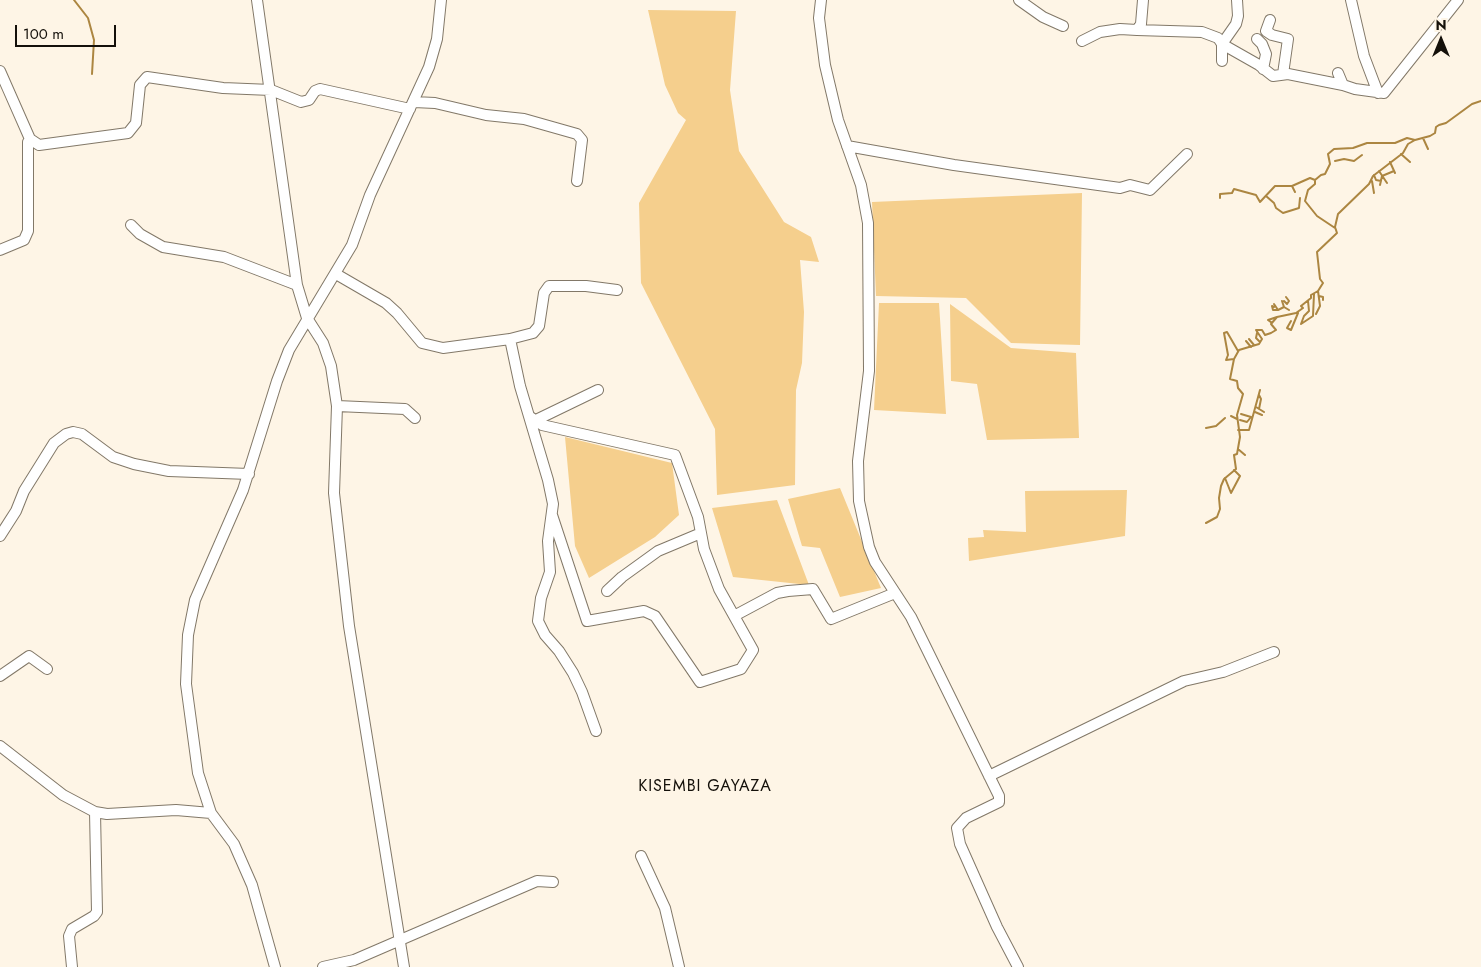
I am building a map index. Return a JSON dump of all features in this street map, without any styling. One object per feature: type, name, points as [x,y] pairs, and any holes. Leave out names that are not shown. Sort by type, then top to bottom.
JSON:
[{"type":"street","points":[[257,0],[297,285],[307,318],[323,343],[331,366],[337,406],[334,494],[349,626],[398,940],[404,967]]},
{"type":"street","points":[[275,967],[252,885],[234,844],[211,813],[198,774],[193,748],[186,684],[187,643],[196,600],[249,474],[277,381],[289,350],[321,293],[336,274],[352,245],[370,195],[412,105],[434,52],[441,0]]},
{"type":"street","points":[[821,0],[819,24],[824,65],[838,120],[865,202],[869,252],[869,371],[858,461],[858,491],[869,547],[875,562],[911,617],[999,796],[999,802],[966,818],[957,828],[960,844],[997,927],[1018,967]]},
{"type":"street","points":[[1019,0],[1043,17],[1063,26]]},
{"type":"street","points":[[1137,30],[1142,24],[1143,0]]},
{"type":"street","points":[[1222,61],[1222,44],[1236,24],[1238,16],[1237,0]]},
{"type":"street","points":[[1350,0],[1364,56],[1378,93]]},
{"type":"street","points":[[1082,41],[1100,32],[1120,29],[1202,32],[1218,38],[1222,44],[1273,76],[1282,74],[1384,93],[1458,0]]},
{"type":"street","points":[[1270,20],[1266,31],[1272,36],[1288,39],[1282,74]]},
{"type":"street","points":[[1257,39],[1262,44],[1266,54],[1263,69]]},
{"type":"street","points":[[0,71],[30,139],[39,145],[128,133],[136,123],[140,84],[147,77],[223,88],[271,90],[301,102],[309,100],[315,91],[320,89],[412,105],[435,103],[486,115],[524,119],[577,134],[582,140],[577,181]]},
{"type":"street","points":[[1338,73],[1343,85]]},
{"type":"street","points":[[0,250],[24,240],[28,231],[28,142],[30,139]]},
{"type":"street","points":[[847,146],[954,165],[1120,188],[1130,186],[1150,190],[1186,154]]},
{"type":"street","points":[[131,225],[140,234],[163,247],[224,256],[297,285]]},
{"type":"street","points":[[336,274],[386,303],[397,312],[422,343],[430,347],[443,348],[529,335],[537,330],[544,293],[549,286],[586,286],[617,290]]},
{"type":"street","points":[[510,339],[520,386],[532,418],[553,504],[548,540],[550,572],[541,598],[538,621],[545,635],[560,651],[573,673],[596,731]]},
{"type":"street","points":[[532,418],[598,390]]},
{"type":"street","points":[[337,406],[405,409],[414,418]]},
{"type":"street","points":[[532,418],[542,425],[675,455],[698,517],[704,549],[720,589],[753,650],[741,668],[700,682],[655,616],[644,611],[587,621],[583,594],[552,515]]},
{"type":"street","points":[[0,536],[16,511],[24,491],[54,443],[66,434],[73,432],[82,434],[113,457],[134,464],[169,471],[249,474]]},
{"type":"street","points":[[607,591],[622,577],[658,552],[701,533]]},
{"type":"street","points":[[734,616],[777,593],[788,590],[813,589],[832,619],[895,593]]},
{"type":"street","points":[[989,776],[1184,681],[1224,672],[1274,652]]},
{"type":"street","points":[[0,676],[29,656],[47,669]]},
{"type":"street","points":[[0,746],[63,795],[95,812],[107,814],[176,810],[211,813]]},
{"type":"street","points":[[72,967],[69,936],[72,930],[97,912],[95,812]]},
{"type":"street","points":[[641,856],[665,908],[679,967]]},
{"type":"street","points":[[323,967],[354,960],[537,881],[553,882]]},
{"type":"shaded area","points":[[648,10],[736,11],[730,90],[739,151],[784,222],[811,237],[819,262],[800,260],[804,312],[802,363],[796,390],[795,485],[717,495],[715,429],[641,283],[639,203],[686,120],[678,113],[665,85]]},
{"type":"shaded area","points":[[1082,193],[1080,345],[1011,343],[966,298],[876,296],[872,202]]},
{"type":"shaded area","points":[[879,303],[939,303],[946,414],[874,410]]},
{"type":"shaded area","points":[[950,304],[1011,348],[1076,353],[1079,438],[987,440],[977,384],[951,381]]},
{"type":"shaded area","points":[[565,437],[672,463],[679,515],[655,537],[589,578],[575,546]]},
{"type":"shaded area","points":[[840,488],[881,588],[840,597],[820,548],[802,546],[788,499]]},
{"type":"shaded area","points":[[1127,490],[1125,536],[969,561],[968,538],[984,537],[983,530],[1026,532],[1025,491]]},
{"type":"shaded area","points":[[777,500],[809,585],[733,577],[712,508]]},
{"type":"waterway","points":[[74,0],[88,18],[94,40],[92,74]]},
{"type":"waterway","points":[[1206,523],[1217,517],[1220,509],[1221,486],[1224,479],[1236,469],[1234,455],[1237,454],[1240,437],[1237,415],[1243,394],[1238,388],[1237,381],[1230,379],[1234,359],[1239,350],[1259,344],[1262,339],[1256,330],[1262,330],[1265,335],[1276,330],[1271,324],[1277,317],[1296,313],[1303,308],[1301,306],[1311,298],[1311,295],[1318,291],[1323,283],[1320,279],[1317,252],[1337,233],[1335,227],[1338,214],[1369,184],[1373,176],[1403,153],[1408,144],[1430,136],[1435,133],[1436,127],[1446,123],[1472,104],[1481,101]]},
{"type":"waterway","points":[[1220,198],[1220,194],[1232,193],[1234,189],[1256,195],[1260,202],[1275,186],[1292,186],[1310,178],[1315,180],[1325,174],[1330,164],[1328,154],[1334,149],[1353,148],[1367,143],[1395,143],[1407,138],[1415,140]]},
{"type":"waterway","points":[[1423,138],[1428,149]]},
{"type":"waterway","points":[[1401,154],[1410,162]]},
{"type":"waterway","points":[[1335,161],[1344,159],[1354,161],[1362,155]]},
{"type":"waterway","points":[[1390,162],[1395,173]]},
{"type":"waterway","points":[[1379,171],[1387,183]]},
{"type":"waterway","points":[[1380,185],[1382,176],[1394,171]]},
{"type":"waterway","points":[[1374,175],[1376,180],[1381,181]]},
{"type":"waterway","points":[[1315,180],[1315,184],[1308,190],[1305,201],[1317,216],[1335,228]]},
{"type":"waterway","points":[[1372,181],[1374,193]]},
{"type":"waterway","points":[[1292,186],[1295,192]]},
{"type":"waterway","points":[[1266,196],[1283,213],[1299,208],[1300,198]]},
{"type":"waterway","points":[[1316,314],[1320,306],[1318,291]]},
{"type":"waterway","points":[[1308,301],[1309,311],[1304,316],[1301,324],[1313,316],[1314,294]]},
{"type":"waterway","points":[[1319,296],[1323,297],[1323,300]]},
{"type":"waterway","points":[[1284,301],[1287,304],[1289,301],[1286,297]]},
{"type":"waterway","points":[[1282,301],[1284,307],[1289,310]]},
{"type":"waterway","points":[[1274,304],[1278,310],[1284,307]]},
{"type":"waterway","points":[[1274,307],[1272,306],[1273,310],[1277,310]]},
{"type":"waterway","points":[[1291,321],[1287,328],[1291,330],[1298,313]]},
{"type":"waterway","points":[[1272,323],[1268,320],[1277,317]]},
{"type":"waterway","points":[[1234,359],[1226,360],[1228,355],[1224,333],[1227,332],[1238,351]]},
{"type":"waterway","points":[[1257,333],[1256,338],[1259,341]]},
{"type":"waterway","points":[[1249,339],[1254,345]]},
{"type":"waterway","points":[[1246,341],[1251,347]]},
{"type":"waterway","points":[[1238,430],[1249,430],[1260,390]]},
{"type":"waterway","points":[[1259,395],[1261,399],[1259,409]]},
{"type":"waterway","points":[[1256,407],[1264,412]]},
{"type":"waterway","points":[[1255,412],[1262,415]]},
{"type":"waterway","points":[[1240,420],[1247,422],[1251,417],[1241,414]]},
{"type":"waterway","points":[[1231,416],[1237,419]]},
{"type":"waterway","points":[[1206,428],[1216,426],[1225,418]]},
{"type":"waterway","points":[[1238,449],[1245,455]]},
{"type":"waterway","points":[[1225,478],[1231,493],[1240,476],[1234,470]]},
{"type":"district","name":"KISEMBI GAYAZA","points":[[705,787]]}]
